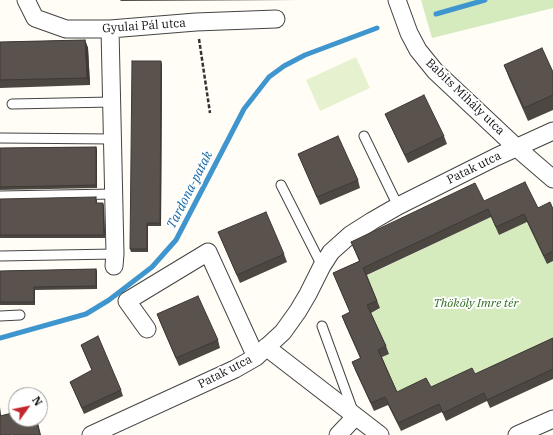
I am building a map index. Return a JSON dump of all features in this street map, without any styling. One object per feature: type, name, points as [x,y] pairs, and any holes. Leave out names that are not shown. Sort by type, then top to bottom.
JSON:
[{"type":"street","name":"Gyulai Pál utca","points":[[26,0],[34,18],[66,29],[110,29],[196,22],[276,19]]},
{"type":"street","name":"Babits Mihály utca","points":[[396,0],[409,33],[418,50],[435,71],[517,148]]},
{"type":"street","points":[[110,29],[114,260]]},
{"type":"street","name":"Patak utca","points":[[91,435],[235,369],[261,352],[282,332],[298,312],[331,252],[350,235],[398,206],[553,131]]},
{"type":"street","points":[[517,148],[553,179]]},
{"type":"street","points":[[147,329],[127,301],[208,252],[261,352],[380,435]]},
{"type":"street","points":[[338,435],[355,417]]},
{"type":"street","points":[[525,433],[553,419]]},
{"type":"lane","points":[[12,104],[112,102]]},
{"type":"lane","points":[[364,136],[398,206]]},
{"type":"lane","points":[[0,138],[112,139]]},
{"type":"lane","points":[[282,185],[322,266]]},
{"type":"lane","points":[[0,196],[114,194]]},
{"type":"lane","points":[[0,256],[114,260]]},
{"type":"lane","points":[[0,316],[20,315]]},
{"type":"lane","points":[[322,326],[355,417]]},
{"type":"path","points":[[196,22],[210,113]]},
{"type":"green space","points":[[421,0],[553,0],[553,8],[432,38]]},
{"type":"green space","points":[[356,57],[370,88],[320,111],[306,80]]},
{"type":"green space","name":"Thököly Imre tér","points":[[491,217],[499,235],[527,222],[553,261],[553,347],[478,382],[400,399],[381,358],[370,313],[380,309],[366,276]]},
{"type":"building","points":[[85,40],[87,78],[0,80],[0,42]]},
{"type":"building","points":[[542,48],[553,72],[553,95],[524,108],[504,65]]},
{"type":"building","points":[[132,61],[161,61],[160,223],[147,223],[147,249],[130,249]]},
{"type":"building","points":[[424,95],[444,136],[405,155],[385,114]]},
{"type":"building","points":[[338,136],[358,180],[317,197],[298,154]]},
{"type":"building","points":[[96,147],[96,185],[0,187],[0,148]]},
{"type":"building","points":[[525,182],[538,208],[550,202],[553,209],[553,251],[544,256],[524,214],[496,227],[488,209],[363,268],[377,301],[367,305],[386,346],[378,350],[397,392],[426,378],[431,387],[472,368],[475,374],[553,338],[553,369],[487,400],[484,393],[443,413],[439,404],[398,423],[385,397],[371,403],[352,362],[361,358],[342,316],[350,312],[333,273],[360,261],[351,242],[475,183],[484,201]]},
{"type":"building","points":[[96,197],[96,203],[103,203],[104,235],[0,235],[0,199]]},
{"type":"building","points":[[266,212],[284,254],[237,275],[218,232]]},
{"type":"building","points":[[96,269],[96,286],[34,287],[34,302],[0,302],[0,271]]},
{"type":"building","points":[[198,296],[218,340],[176,358],[157,314]]},
{"type":"building","points":[[98,336],[121,390],[82,408],[70,382],[92,370],[81,345]]},
{"type":"building","points":[[8,414],[8,427],[38,427],[40,435],[13,434],[0,435],[0,416]]},
{"type":"waterway","name":"Tardona-patak","points":[[436,14],[485,0]]},
{"type":"waterway","name":"Tardona-patak","points":[[0,338],[86,314],[109,300],[152,267],[176,240],[244,109],[269,77],[284,66],[305,55],[377,28]]}]
